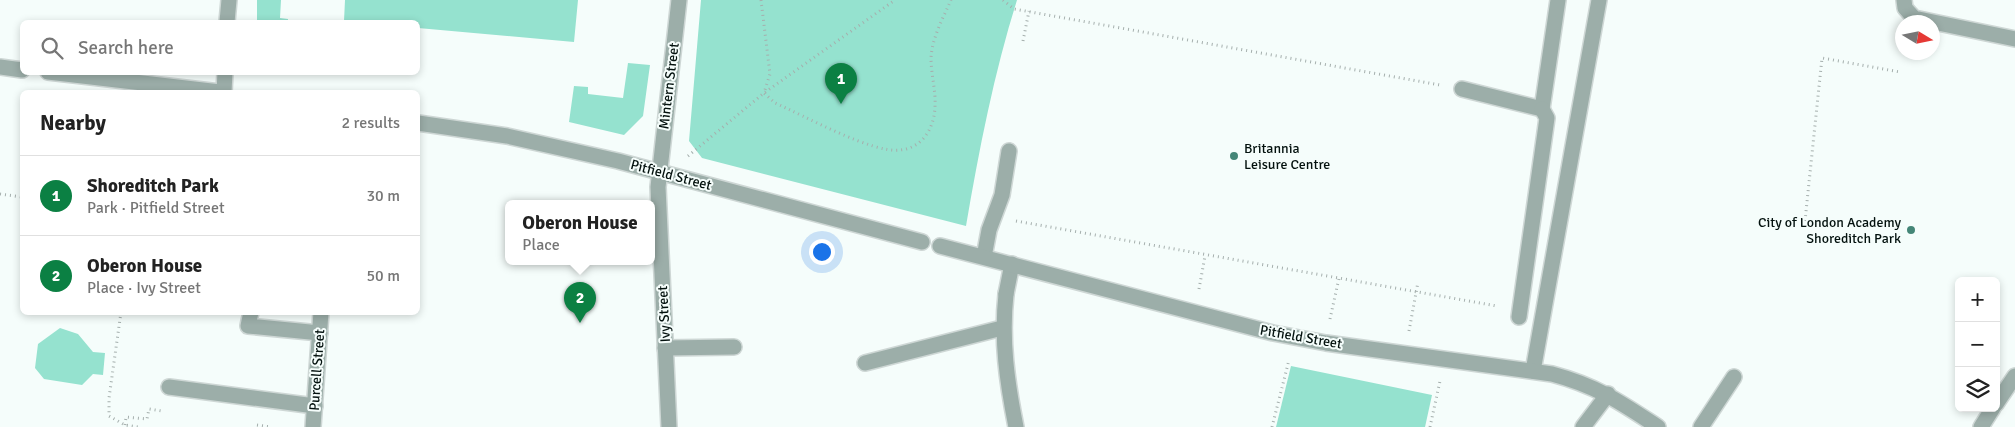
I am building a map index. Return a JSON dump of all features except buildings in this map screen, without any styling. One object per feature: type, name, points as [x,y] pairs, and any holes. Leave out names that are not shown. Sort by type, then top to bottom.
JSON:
[{"type":"street","points":[[228,20],[229,0]]},
{"type":"street","name":"Mintern Street","points":[[660,172],[679,0]]},
{"type":"street","points":[[1519,313],[1547,118],[1542,109],[1558,0]]},
{"type":"street","points":[[1534,371],[1599,0]]},
{"type":"street","points":[[1904,0],[1905,8],[1914,18],[2015,39]]},
{"type":"street","points":[[0,67],[20,70]]},
{"type":"street","points":[[74,75],[205,90]]},
{"type":"street","points":[[222,90],[225,75]]},
{"type":"street","points":[[1462,89],[1542,109]]},
{"type":"street","name":"Pitfield Street","points":[[420,123],[507,136],[660,172],[922,242]]},
{"type":"street","points":[[984,257],[993,217],[1002,195],[1010,152]]},
{"type":"street","name":"Ivy Street","points":[[660,172],[658,187],[669,427]]},
{"type":"street","name":"Pitfield Street","points":[[940,246],[1196,314],[1294,337],[1534,371],[1583,382],[1608,394],[1658,427]]},
{"type":"street","points":[[1012,264],[1002,328],[1005,370],[1016,427]]},
{"type":"street","points":[[250,315],[248,326],[320,333]]},
{"type":"street","name":"Purcell Street","points":[[314,427],[321,315]]},
{"type":"street","points":[[865,363],[1002,328]]},
{"type":"street","points":[[665,348],[734,348]]},
{"type":"street","points":[[2000,398],[2015,376]]},
{"type":"street","points":[[1700,427],[1734,377]]},
{"type":"street","points":[[168,387],[315,406]]},
{"type":"street","points":[[1583,427],[1608,394]]},
{"type":"street","points":[[1981,427],[1990,412]]},
{"type":"path","points":[[761,0],[770,74],[764,93]]},
{"type":"path","points":[[685,158],[764,93],[895,0]]},
{"type":"path","points":[[764,93],[776,103],[863,143],[898,151],[916,146],[930,131],[935,110],[931,57],[939,28],[951,0]]},
{"type":"path","points":[[1003,0],[1014,9],[1445,86]]},
{"type":"path","points":[[1023,41],[1029,11]]},
{"type":"path","points":[[1805,221],[1822,58],[1900,72]]},
{"type":"path","points":[[0,194],[20,197]]},
{"type":"path","points":[[993,217],[1205,256],[1339,278],[1519,313]]},
{"type":"path","points":[[1196,314],[1205,256]]},
{"type":"path","points":[[1326,343],[1339,278]]},
{"type":"path","points":[[1409,331],[1418,282]]},
{"type":"path","points":[[121,315],[108,398],[109,416],[125,425],[138,427]]},
{"type":"path","points":[[1272,427],[1294,337]]},
{"type":"path","points":[[1430,427],[1445,358]]},
{"type":"path","points":[[125,425],[126,417],[144,419]]},
{"type":"green space","points":[[257,0],[281,0],[280,18],[288,20],[257,20]]},
{"type":"green space","points":[[345,0],[578,0],[574,42],[420,28],[420,20],[344,20]]},
{"type":"green space","points":[[701,0],[1017,0],[1001,55],[988,112],[966,226],[702,158],[689,141]]},
{"type":"green space","points":[[628,63],[650,65],[643,116],[624,135],[569,122],[574,86],[588,87],[588,94],[623,98]]},
{"type":"green space","points":[[60,328],[78,334],[93,352],[105,353],[103,375],[93,374],[82,385],[44,379],[35,368],[38,344]]},
{"type":"green space","points":[[1291,366],[1432,395],[1425,427],[1276,427]]},
{"type":"place","name":"Shoreditch Park","points":[[841,104]]},
{"type":"place","name":"Britannia Leisure Centre","points":[[1234,156]]},
{"type":"place","name":"City of London Academy Shoreditch Park","points":[[1911,230]]},
{"type":"place","name":"Oberon House","points":[[580,323]]}]
